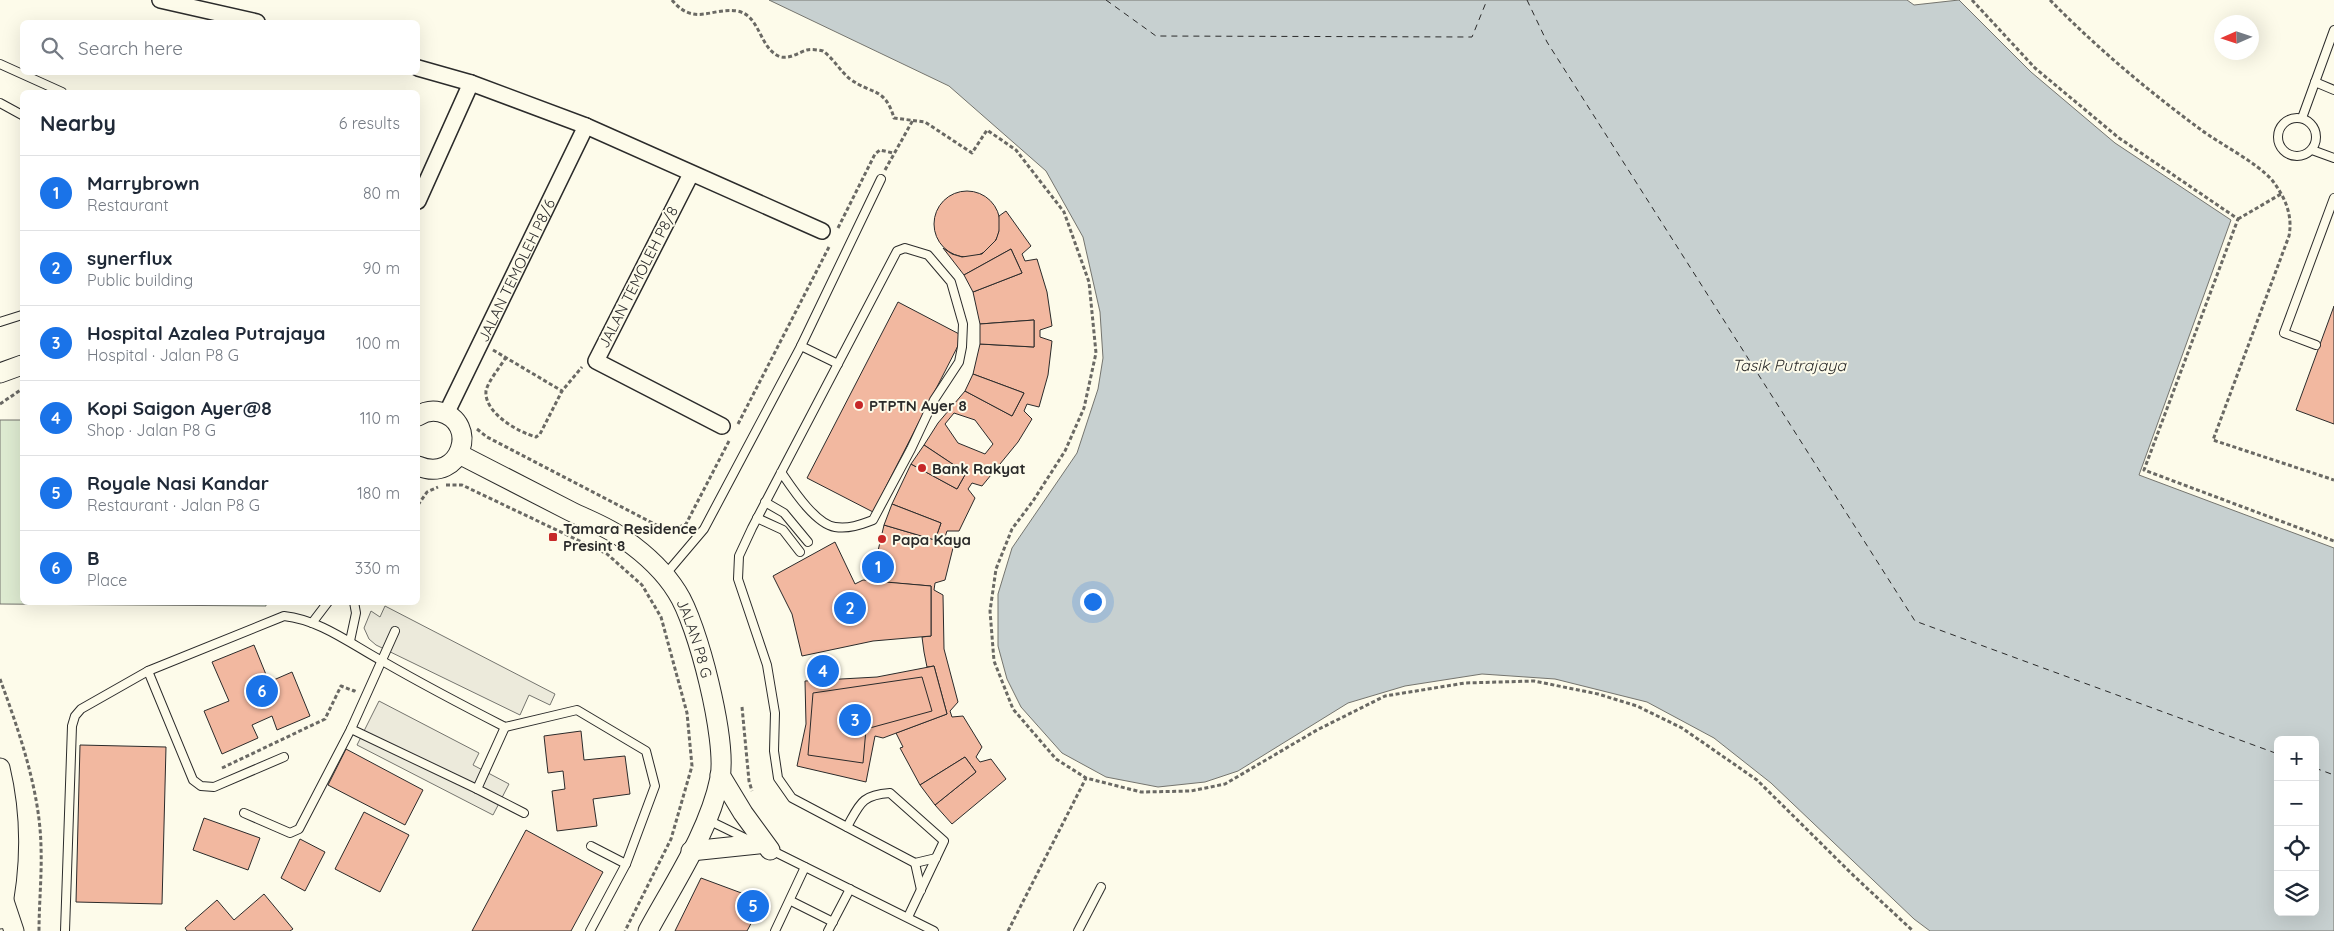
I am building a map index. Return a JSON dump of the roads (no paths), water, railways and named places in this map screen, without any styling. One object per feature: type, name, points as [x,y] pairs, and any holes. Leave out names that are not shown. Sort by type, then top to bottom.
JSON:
[{"type":"street","points":[[160,0],[248,20]]},
{"type":"street","points":[[420,69],[472,83],[586,126],[830,235]]},
{"type":"street","points":[[420,197],[472,83]]},
{"type":"street","name":"JALAN TEMOLEH P8/6","points":[[446,414],[586,126]]},
{"type":"street","name":"JALAN TEMOLEH P8/8","points":[[691,174],[596,361],[730,429]]},
{"type":"street","points":[[0,373],[20,366]]},
{"type":"street","points":[[420,414],[423,412],[435,411],[446,414],[455,421],[461,431],[462,443],[459,454],[452,463],[441,469],[430,470],[420,468]]},
{"type":"street","name":"JALAN P8 G","points":[[459,454],[622,538],[665,575],[678,592],[690,617],[715,710],[720,746],[720,775],[715,798],[706,819],[648,931]]},
{"type":"street","points":[[0,768],[9,858],[2,910],[14,931]]},
{"type":"street","points":[[691,851],[764,847],[720,775]]},
{"type":"lane","points":[[2302,118],[2334,30]]},
{"type":"lane","points":[[2326,53],[2334,56]]},
{"type":"lane","points":[[0,64],[20,73]]},
{"type":"lane","points":[[24,75],[58,90]]},
{"type":"lane","points":[[2315,82],[2334,90]]},
{"type":"lane","points":[[0,103],[20,114]]},
{"type":"lane","points":[[2312,150],[2317,135],[2310,122],[2295,117],[2282,124],[2279,131],[2280,146],[2291,155],[2298,156],[2312,150],[2334,158]]},
{"type":"lane","points":[[665,575],[704,529],[801,346],[881,179]]},
{"type":"lane","points":[[2316,345],[2284,333],[2334,198]]},
{"type":"lane","points":[[781,472],[811,512],[833,527],[853,527],[873,520],[911,449],[934,400],[959,362],[963,324],[952,282],[928,255],[906,248],[897,251],[765,502],[757,518],[739,556],[738,579],[767,665],[775,712],[774,751],[778,778],[792,798],[915,863],[936,858]]},
{"type":"lane","points":[[0,322],[20,316]]},
{"type":"lane","points":[[801,346],[838,364]]},
{"type":"lane","points":[[765,502],[784,513],[808,542]]},
{"type":"lane","points":[[757,518],[782,530],[800,552]]},
{"type":"lane","points":[[312,623],[326,605]]},
{"type":"lane","points":[[350,641],[356,614],[354,605]]},
{"type":"lane","points":[[65,931],[72,726],[75,716],[81,709],[148,672],[284,616],[312,623],[350,641],[382,662],[505,727],[577,710],[646,751],[655,786],[626,864],[590,931]]},
{"type":"lane","points":[[244,813],[290,833],[299,829],[351,729],[395,631]]},
{"type":"lane","points":[[148,672],[193,780],[201,786],[214,786],[284,757]]},
{"type":"lane","points":[[477,789],[505,727]]},
{"type":"lane","points":[[351,729],[524,813]]},
{"type":"lane","points":[[847,827],[862,802],[874,794],[890,793],[944,841],[908,917]]},
{"type":"lane","points":[[706,819],[934,931]]},
{"type":"lane","points":[[591,846],[626,864]]},
{"type":"lane","points":[[915,863],[921,892]]},
{"type":"lane","points":[[776,931],[805,867]]},
{"type":"lane","points":[[1078,931],[1101,887]]},
{"type":"lane","points":[[828,931],[850,889]]},
{"type":"lane","points":[[791,901],[833,922]]},
{"type":"water","name":"Tasik Putrajaya","points":[[769,0],[1907,0],[1914,5],[1959,0],[2031,72],[2115,143],[2231,220],[2139,475],[2334,548],[2334,931],[1930,931],[1914,919],[1771,783],[1714,738],[1647,702],[1555,679],[1482,674],[1405,686],[1348,703],[1238,771],[1205,782],[1158,787],[1106,777],[1062,753],[1021,707],[1007,679],[998,646],[998,594],[1012,548],[1077,453],[1098,389],[1103,358],[1100,312],[1083,237],[1046,171],[949,86]]},
{"type":"place","name":"PTPTN Ayer 8","points":[[859,405]]},
{"type":"place","name":"Bank Rakyat","points":[[922,468]]},
{"type":"place","name":"Tamara Residence Presint 8","points":[[553,537]]},
{"type":"place","name":"Papa Kaya","points":[[882,539]]},
{"type":"place","name":"Marrybrown","points":[[878,567]]},
{"type":"place","name":"synerflux","points":[[850,608]]},
{"type":"place","name":"Kopi Saigon Ayer@8","points":[[823,671]]},
{"type":"place","name":"B","points":[[262,691]]},
{"type":"place","name":"Hospital Azalea Putrajaya","points":[[855,720]]},
{"type":"place","name":"Royale Nasi Kandar","points":[[753,906]]}]
